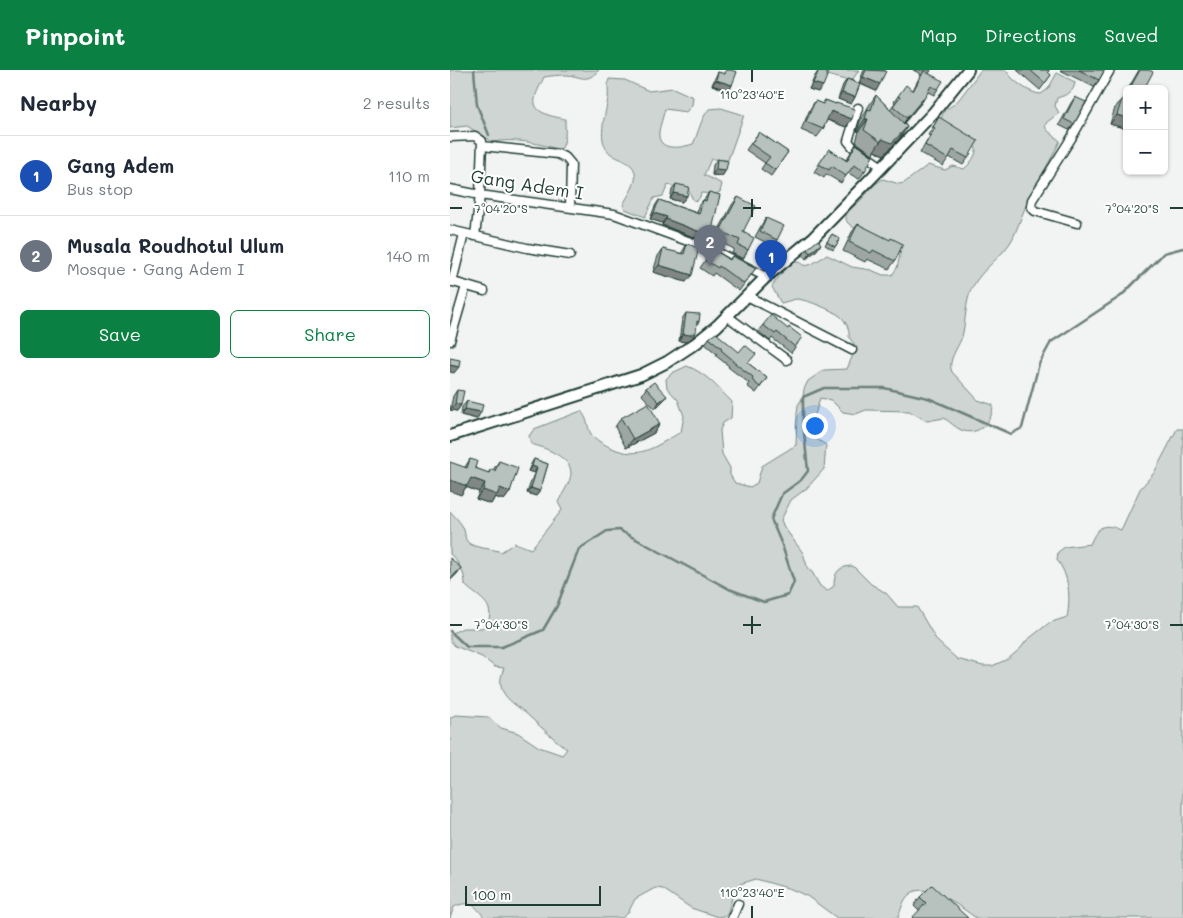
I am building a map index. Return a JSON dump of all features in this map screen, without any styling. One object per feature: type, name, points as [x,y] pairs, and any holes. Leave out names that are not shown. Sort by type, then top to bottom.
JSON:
[{"type":"main road","points":[[450,436],[642,375],[696,344],[766,278],[814,237],[934,112],[968,70]]},
{"type":"street","points":[[1077,224],[1035,211],[1031,207],[1032,200],[1072,137],[1110,70]]},
{"type":"street","points":[[858,108],[848,141],[853,147],[882,168]]},
{"type":"street","points":[[450,137],[474,136],[482,141],[480,195],[475,236]]},
{"type":"street","points":[[482,146],[562,155],[571,164],[570,207]]},
{"type":"street","name":"Gang Adem I","points":[[450,189],[614,214],[715,251],[766,278]]},
{"type":"street","points":[[450,230],[527,248],[570,255]]},
{"type":"street","points":[[464,234],[451,282],[484,291]]},
{"type":"street","points":[[450,341],[466,286]]},
{"type":"street","points":[[747,296],[852,350]]},
{"type":"street","points":[[727,316],[787,360]]},
{"type":"street","points":[[732,918],[738,904]]},
{"type":"shaded area","points":[[450,70],[599,70],[594,75],[586,78],[570,75],[544,77],[536,94],[535,104],[545,114],[565,119],[565,140],[560,150],[526,142],[493,142],[467,126],[450,128]]},
{"type":"shaded area","points":[[818,70],[859,70],[853,79],[849,81],[827,75]]},
{"type":"shaded area","points":[[981,70],[1006,70],[1021,86],[1041,94],[1048,89],[1057,73],[1075,82],[1071,91],[1057,98],[1055,106],[1059,113],[1047,122],[1045,126],[1060,141],[1025,208],[1013,238],[1004,251],[981,274],[972,288],[968,299],[962,337],[952,359],[952,372],[978,400],[993,405],[990,417],[979,430],[967,432],[959,429],[944,418],[927,421],[909,411],[866,410],[856,414],[843,412],[831,400],[820,398],[815,415],[815,438],[826,445],[824,469],[807,488],[791,500],[781,520],[803,553],[808,569],[812,572],[820,586],[827,591],[834,586],[838,571],[844,567],[853,566],[871,584],[886,593],[898,607],[917,607],[937,641],[957,659],[983,666],[992,666],[1008,659],[1026,641],[1049,623],[1067,617],[1068,587],[1064,573],[1057,560],[1058,552],[1065,547],[1090,544],[1098,530],[1105,526],[1121,530],[1140,489],[1154,473],[1177,429],[1183,429],[1183,918],[976,918],[944,897],[925,890],[917,891],[908,896],[902,905],[898,918],[837,918],[807,896],[791,889],[756,879],[740,884],[734,891],[727,915],[718,917],[691,908],[663,889],[655,888],[635,899],[628,913],[622,918],[484,918],[475,907],[464,904],[454,907],[450,918],[450,718],[455,715],[488,717],[501,728],[518,733],[539,747],[562,755],[567,749],[507,698],[501,685],[504,668],[495,667],[482,657],[455,646],[450,640],[450,634],[463,628],[482,628],[488,622],[490,613],[486,603],[465,585],[461,568],[450,554],[450,511],[462,525],[466,539],[470,544],[501,552],[515,543],[531,549],[562,510],[558,502],[571,477],[570,467],[562,458],[549,450],[531,444],[529,436],[534,429],[581,411],[590,433],[601,443],[622,452],[631,453],[648,450],[681,432],[684,416],[678,400],[667,388],[666,379],[672,373],[687,366],[706,377],[732,402],[731,418],[723,423],[720,430],[722,454],[730,468],[730,475],[735,483],[750,487],[757,483],[762,466],[796,445],[798,405],[803,397],[808,381],[824,370],[847,369],[855,350],[854,344],[849,337],[847,326],[840,316],[819,305],[800,299],[781,303],[772,287],[783,272],[794,262],[809,265],[827,255],[852,267],[871,270],[883,275],[892,275],[897,268],[901,250],[855,228],[847,222],[846,215],[850,209],[883,179],[899,184],[904,183],[928,165],[945,170],[953,166],[964,169],[969,165],[976,148],[970,142],[941,125],[941,119],[944,112],[960,98]]},
{"type":"shaded area","points":[[609,79],[625,80],[649,91],[673,88],[693,97],[692,105],[686,112],[665,109],[659,129],[659,138],[666,146],[682,147],[693,144],[709,109],[721,108],[744,115],[728,160],[711,159],[704,175],[722,184],[720,192],[716,194],[701,193],[697,201],[693,200],[689,191],[668,185],[663,196],[654,198],[645,217],[625,209],[623,205],[634,185],[636,176],[631,165],[611,154],[606,149],[602,135]]},
{"type":"building","points":[[726,70],[737,72],[732,85],[716,80],[718,72],[725,74]]},
{"type":"building","points":[[819,70],[828,74],[823,86],[813,83]]},
{"type":"building","points":[[866,70],[886,71],[880,84],[863,77]]},
{"type":"building","points":[[1030,70],[1049,70],[1048,72],[1051,75],[1045,83]]},
{"type":"building","points":[[1079,70],[1101,70],[1104,71],[1099,80]]},
{"type":"building","points":[[1140,70],[1153,72],[1146,85],[1132,85]]},
{"type":"building","points":[[924,71],[943,81],[938,89],[931,86],[907,118],[893,106],[906,85],[913,91]]},
{"type":"building","points":[[847,79],[860,84],[855,97],[842,93]]},
{"type":"building","points":[[876,95],[907,127],[892,143],[882,139],[881,142],[864,130],[868,119],[865,119],[868,109],[871,110]]},
{"type":"building","points":[[1075,97],[1086,102],[1074,124],[1064,119]]},
{"type":"building","points":[[1122,99],[1123,99],[1123,117],[1117,115]]},
{"type":"building","points":[[825,100],[855,109],[852,119],[831,111],[823,129],[806,122],[815,101],[823,104]]},
{"type":"building","points":[[939,117],[978,141],[968,158],[953,150],[948,159],[925,145]]},
{"type":"building","points":[[759,132],[788,152],[775,170],[765,163],[770,157],[751,144]]},
{"type":"building","points":[[856,144],[873,156],[865,171],[854,165],[846,176],[832,166],[829,170],[819,164],[829,149],[847,161]]},
{"type":"building","points":[[717,159],[728,161],[726,170],[716,169]]},
{"type":"building","points":[[676,184],[689,187],[687,196],[674,193]]},
{"type":"building","points":[[709,192],[720,195],[712,230],[710,229],[708,235],[654,213],[659,200],[699,214],[703,200],[706,201]]},
{"type":"building","points":[[738,197],[756,206],[743,232],[754,238],[748,250],[738,245],[740,240],[720,231]]},
{"type":"building","points":[[766,218],[784,226],[777,240],[760,231]]},
{"type":"building","points":[[858,224],[890,240],[891,238],[903,244],[895,261],[873,250],[871,253],[849,242]]},
{"type":"building","points":[[832,234],[840,239],[835,247],[827,242]]},
{"type":"building","points":[[818,240],[821,244],[810,253],[807,249]]},
{"type":"building","points":[[687,244],[699,248],[692,275],[659,265],[663,249],[684,254]]},
{"type":"building","points":[[713,249],[730,260],[732,256],[756,268],[744,284],[719,266],[718,268],[705,260]]},
{"type":"building","points":[[686,313],[700,314],[696,332],[690,335],[683,334]]},
{"type":"building","points":[[771,315],[788,329],[789,327],[802,337],[795,347],[777,332],[775,334],[763,325]]},
{"type":"building","points":[[716,333],[739,352],[745,345],[756,354],[748,363],[767,378],[760,387],[752,380],[753,377],[732,361],[721,350],[722,348],[709,338]]},
{"type":"building","points":[[450,358],[460,360],[459,367],[450,365]]},
{"type":"building","points":[[654,382],[667,396],[659,402],[646,388]]},
{"type":"building","points":[[457,390],[464,391],[461,405],[455,404]]},
{"type":"building","points":[[467,401],[483,405],[481,412],[465,409]]},
{"type":"building","points":[[648,403],[660,424],[633,439],[621,418]]},
{"type":"building","points":[[470,459],[477,461],[475,468],[489,473],[491,469],[495,471],[499,461],[518,468],[510,492],[500,488],[497,495],[483,490],[485,483],[471,478],[467,486],[450,480],[450,462],[467,468]]},
{"type":"building","points":[[534,459],[548,464],[540,491],[531,488],[537,468],[532,466]]},
{"type":"building","points":[[450,558],[461,568],[450,579]]},
{"type":"building","points":[[932,885],[968,918],[912,918],[926,903],[920,897]]},
{"type":"waterway","points":[[474,70],[477,105],[489,135]]},
{"type":"waterway","points":[[450,631],[467,647],[502,647],[543,630],[557,606],[579,549],[607,531],[619,530],[729,589],[764,602],[788,595],[794,582],[771,519],[782,494],[801,480],[808,471],[803,422],[803,397],[824,388],[884,388],[928,398],[1011,434],[1022,428],[1039,364],[1051,342],[1121,296],[1164,253],[1183,248]]},
{"type":"place","name":"Musala Roudhotul Ulum","points":[[710,266]]},
{"type":"place","name":"Gang Adem","points":[[771,281]]}]
